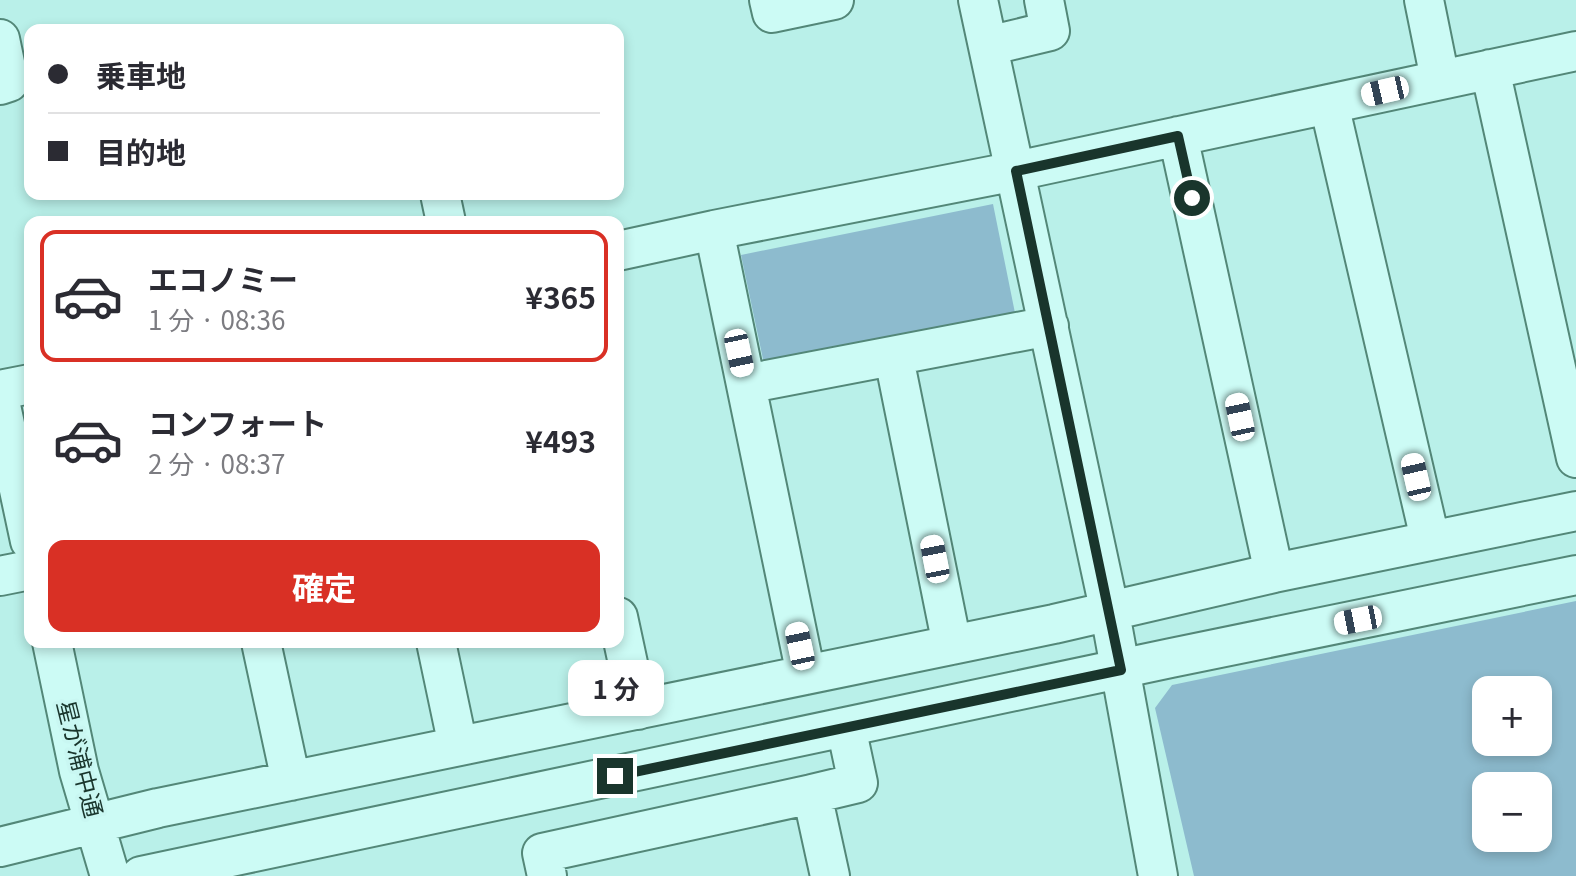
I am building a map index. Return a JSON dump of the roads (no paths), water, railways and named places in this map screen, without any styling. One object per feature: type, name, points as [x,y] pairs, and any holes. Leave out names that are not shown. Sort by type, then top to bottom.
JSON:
[{"type":"street","points":[[769,0],[772,13],[834,0]]},
{"type":"street","points":[[978,0],[1110,613],[1158,876]]},
{"type":"street","points":[[988,46],[1050,31],[1044,0]]},
{"type":"street","points":[[1424,0],[1440,79]]},
{"type":"street","points":[[0,39],[9,82],[0,85]]},
{"type":"street","points":[[624,250],[1016,171],[1576,51]]},
{"type":"street","points":[[1490,69],[1576,458]]},
{"type":"street","points":[[1329,104],[1430,539]]},
{"type":"street","points":[[1178,136],[1274,573]]},
{"type":"street","points":[[714,230],[806,675]]},
{"type":"street","points":[[746,384],[1049,326]]},
{"type":"street","points":[[894,358],[952,645]]},
{"type":"street","points":[[0,390],[24,385]]},
{"type":"street","points":[[0,401],[10,492],[24,526]]},
{"type":"street","points":[[0,847],[291,781],[1110,613],[1274,573],[1576,511]]},
{"type":"street","points":[[0,576],[24,571]]},
{"type":"street","points":[[141,876],[1576,575]]},
{"type":"street","points":[[624,645],[638,710]]},
{"type":"street","name":"星が浦中通","points":[[53,648],[79,771],[110,876]]},
{"type":"street","points":[[262,648],[291,781]]},
{"type":"street","points":[[437,648],[458,746]]},
{"type":"street","points":[[529,794],[544,864],[858,783],[846,727]]},
{"type":"street","points":[[812,794],[830,876]]}]
